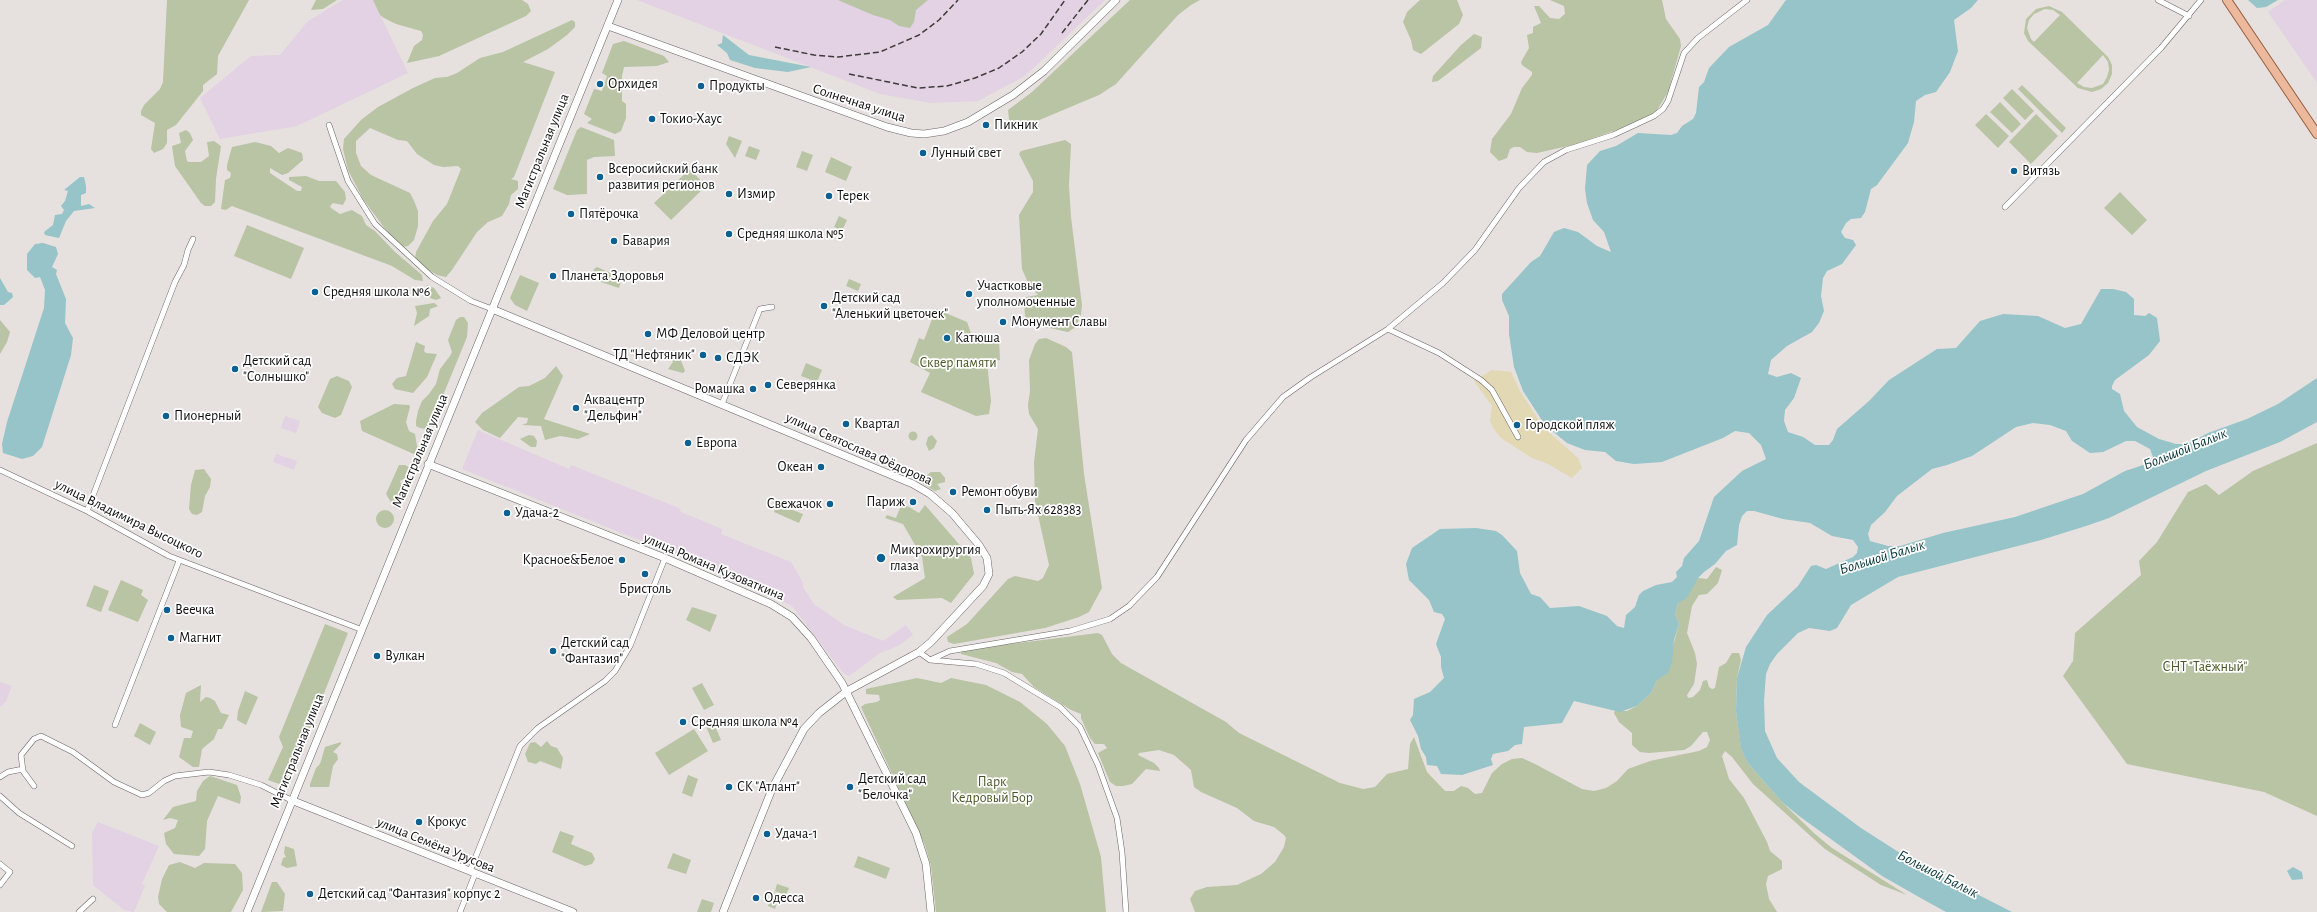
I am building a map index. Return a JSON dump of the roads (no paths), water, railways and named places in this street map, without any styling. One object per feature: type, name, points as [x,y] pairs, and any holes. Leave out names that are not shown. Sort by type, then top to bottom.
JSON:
[{"type":"main road","points":[[2228,0],[2317,134]]},
{"type":"street","name":"Магистральная улица","points":[[247,912],[360,629],[618,0]]},
{"type":"street","name":"Солнечная улица","points":[[608,26],[887,127],[911,133],[924,134],[944,131],[968,122],[1013,95],[1044,71],[1116,0]]},
{"type":"street","points":[[930,660],[950,651],[1070,631],[1096,624],[1120,614],[1140,597],[1157,577],[1235,455],[1264,417],[1283,397],[1311,377],[1388,328],[1443,283],[1475,250],[1519,188],[1544,162],[1566,150],[1613,135],[1654,116],[1663,109],[1668,101],[1680,61],[1687,49],[1747,0]]},
{"type":"street","points":[[2158,0],[2189,16]]},
{"type":"street","points":[[2005,207],[2162,48],[2201,0]]},
{"type":"street","points":[[329,125],[348,180],[375,224],[432,277],[457,293],[492,310]]},
{"type":"street","points":[[87,511],[175,282],[184,265],[193,238]]},
{"type":"street","points":[[722,404],[760,309],[772,307]]},
{"type":"street","name":"улица Святослава Фёдорова","points":[[492,310],[850,456],[921,488],[952,513],[979,545],[987,558],[989,566],[986,581],[938,636],[919,652],[847,691],[813,719],[794,745],[763,809],[723,912]]},
{"type":"street","points":[[1388,328],[1439,353],[1482,380],[1492,390],[1518,437]]},
{"type":"street","name":"улица Романа Кузоваткина","points":[[428,464],[665,558],[784,610],[811,638],[847,691],[916,833],[926,864],[931,912]]},
{"type":"street","name":"улица Владимира Высоцкого","points":[[0,470],[87,511],[179,561],[360,629]]},
{"type":"street","points":[[460,912],[513,759],[520,746],[538,728],[605,681],[615,671],[630,646],[665,558]]},
{"type":"street","points":[[115,725],[179,561]]},
{"type":"street","points":[[919,652],[930,660],[976,664],[1004,673],[1060,707],[1080,727],[1098,765],[1117,818],[1122,852],[1126,912]]},
{"type":"street","points":[[34,786],[23,769],[22,753],[34,739],[41,736],[73,752],[114,782],[142,795],[149,793],[171,777],[201,772],[229,775],[261,785],[291,800]]},
{"type":"street","points":[[0,776],[8,772],[23,769]]},
{"type":"street","points":[[0,796],[19,813],[72,846]]},
{"type":"street","name":"улица Семёна Урусова","points":[[291,800],[573,912]]},
{"type":"street","points":[[0,864],[10,872],[0,885]]},
{"type":"street","points":[[79,912],[93,899]]},
{"type":"water","name":"Большой Балык","points":[[1786,0],[1978,0],[1971,8],[1954,20],[1958,51],[1950,72],[1936,92],[1925,95],[1916,101],[1914,122],[1908,143],[1877,185],[1871,189],[1865,212],[1861,218],[1851,219],[1846,223],[1841,232],[1845,238],[1853,240],[1856,245],[1842,264],[1827,271],[1823,278],[1821,296],[1824,311],[1819,323],[1812,332],[1787,346],[1771,360],[1768,374],[1777,377],[1791,373],[1801,378],[1794,398],[1785,410],[1784,421],[1788,432],[1803,437],[1815,445],[1829,445],[1833,440],[1837,429],[1869,401],[1889,380],[1937,349],[1956,348],[1980,321],[2003,314],[2038,316],[2065,328],[2081,324],[2101,289],[2113,289],[2126,292],[2134,299],[2134,315],[2145,316],[2149,313],[2157,318],[2160,341],[2149,355],[2115,380],[2112,389],[2120,394],[2124,411],[2137,427],[2159,439],[2176,444],[2188,444],[2208,433],[2247,419],[2278,404],[2317,378],[2317,422],[2280,442],[2206,471],[2109,518],[2041,540],[1898,577],[1851,605],[1837,628],[1830,631],[1809,628],[1798,633],[1777,654],[1770,664],[1766,674],[1764,701],[1765,731],[1777,758],[1799,782],[1861,828],[1914,862],[2012,912],[1946,912],[1926,901],[1882,876],[1799,816],[1782,802],[1747,762],[1741,748],[1736,711],[1737,678],[1746,647],[1767,615],[1798,586],[1811,566],[1816,565],[1826,569],[1853,557],[1857,553],[1858,547],[1853,540],[1832,536],[1810,523],[1783,519],[1754,511],[1747,511],[1742,516],[1739,525],[1737,545],[1726,551],[1715,564],[1704,572],[1698,578],[1687,598],[1678,603],[1675,614],[1679,624],[1674,640],[1672,663],[1668,673],[1657,680],[1651,693],[1637,706],[1620,712],[1574,701],[1562,723],[1524,727],[1522,744],[1515,745],[1508,751],[1493,754],[1491,759],[1493,765],[1462,775],[1441,774],[1437,766],[1427,765],[1426,757],[1421,749],[1418,736],[1410,720],[1413,715],[1414,699],[1430,692],[1444,678],[1441,667],[1441,657],[1436,644],[1445,619],[1442,614],[1434,612],[1429,600],[1409,580],[1406,564],[1412,548],[1440,529],[1476,528],[1496,531],[1502,535],[1517,551],[1520,573],[1531,594],[1540,597],[1550,608],[1579,606],[1607,616],[1617,626],[1624,628],[1626,615],[1635,607],[1639,595],[1643,591],[1656,585],[1672,582],[1677,577],[1676,572],[1682,566],[1684,558],[1699,541],[1714,497],[1742,471],[1766,459],[1761,445],[1749,433],[1735,431],[1723,438],[1662,462],[1634,464],[1616,461],[1605,452],[1585,450],[1567,443],[1545,425],[1523,391],[1514,367],[1509,334],[1509,316],[1502,300],[1502,294],[1531,262],[1540,256],[1554,232],[1564,228],[1578,232],[1597,246],[1611,252],[1604,232],[1593,220],[1587,203],[1585,189],[1587,165],[1600,151],[1616,146],[1638,133],[1671,135],[1677,133],[1682,126],[1693,119],[1696,113],[1699,87],[1704,82],[1709,68],[1729,47],[1768,25]],"holes":[[[2033,423],[2050,425],[2066,431],[2072,441],[2090,453],[2103,452],[2126,441],[2135,441],[2150,449],[2153,457],[2146,464],[2125,471],[2083,494],[2015,517],[1943,533],[1900,546],[1888,546],[1870,541],[1868,534],[1871,525],[1885,512],[1897,496],[1932,469],[1972,456],[2016,427]]]},
{"type":"water","points":[[2248,0],[2278,0],[2266,7],[2257,8]]},
{"type":"water","points":[[723,35],[749,55],[811,67],[788,72],[755,68],[730,60],[727,53],[717,45],[722,43]]},
{"type":"water","points":[[80,177],[84,177],[86,186],[86,193],[81,195],[81,206],[89,204],[95,208],[74,211],[66,221],[59,238],[45,235],[44,232],[53,225],[55,215],[62,214],[64,210],[61,206],[65,201],[68,191],[64,190]]},
{"type":"water","points":[[43,243],[56,247],[58,254],[52,267],[57,270],[56,274],[66,299],[65,323],[73,338],[71,355],[42,447],[33,456],[22,459],[3,453],[2,444],[7,422],[44,308],[45,290],[40,277],[35,278],[27,270],[27,254],[35,244]]},
{"type":"water","points":[[0,278],[8,292],[12,293],[13,297],[4,305],[0,305]]},
{"type":"water","points":[[2293,867],[2302,872],[2303,879],[2292,880],[2287,871]]},
{"type":"railway","points":[[775,47],[814,55],[838,57],[880,52],[919,35],[939,20],[958,0]]},
{"type":"railway","points":[[849,74],[918,88],[947,86],[975,78],[999,68],[1022,52],[1041,34],[1065,0]]},
{"type":"railway","points":[[1062,33],[1088,0]]},
{"type":"place","name":"Орхидея","points":[[600,84]]},
{"type":"place","name":"Продукты","points":[[701,86]]},
{"type":"place","name":"Токио-Хаус","points":[[652,119]]},
{"type":"place","name":"Пикник","points":[[986,125]]},
{"type":"place","name":"Лунный свет","points":[[923,153]]},
{"type":"place","name":"Витязь","points":[[2014,171]]},
{"type":"place","name":"Всеросийский банк развития регионов","points":[[600,177]]},
{"type":"place","name":"Измир","points":[[729,194]]},
{"type":"place","name":"Терек","points":[[829,196]]},
{"type":"place","name":"Пятёрочка","points":[[571,214]]},
{"type":"place","name":"Средняя школа №5","points":[[729,234]]},
{"type":"place","name":"Бавария","points":[[614,241]]},
{"type":"place","name":"Планета Здоровья","points":[[553,276]]},
{"type":"place","name":"Средняя школа №6","points":[[315,292]]},
{"type":"place","name":"Участковые уполномоченные","points":[[969,294]]},
{"type":"place","name":"Детский сад \"Аленький цветочек\"","points":[[824,306]]},
{"type":"place","name":"Монумент Славы","points":[[1003,322]]},
{"type":"place","name":"МФ Деловой центр","points":[[648,334]]},
{"type":"place","name":"Катюша","points":[[947,338]]},
{"type":"place","name":"ТД \"Нефтяник\"","points":[[703,355]]},
{"type":"place","name":"СДЭК","points":[[718,358]]},
{"type":"place","name":"Детский сад \"Солнышко\"","points":[[235,369]]},
{"type":"place","name":"Северянка","points":[[768,385]]},
{"type":"place","name":"Ромашка","points":[[753,389]]},
{"type":"place","name":"Аквацентр \"Дельфин\"","points":[[576,408]]},
{"type":"place","name":"Пионерный","points":[[166,416]]},
{"type":"place","name":"Квартал","points":[[846,424]]},
{"type":"place","name":"Городской пляж","points":[[1517,425]]},
{"type":"place","name":"Европа","points":[[688,443]]},
{"type":"place","name":"Океан","points":[[821,467]]},
{"type":"place","name":"Ремонт обуви","points":[[953,492]]},
{"type":"place","name":"Париж","points":[[913,502]]},
{"type":"place","name":"Свежачок","points":[[830,504]]},
{"type":"place","name":"Пыть-Ях 628383","points":[[987,510]]},
{"type":"place","name":"Удача-2","points":[[507,513]]},
{"type":"place","name":"Микрохирургия глаза","points":[[881,558]]},
{"type":"place","name":"Красное&Белое","points":[[622,560]]},
{"type":"place","name":"Бристоль","points":[[645,574]]},
{"type":"place","name":"Веечка","points":[[167,610]]},
{"type":"place","name":"Магнит","points":[[171,638]]},
{"type":"place","name":"Детский сад \"Фантазия\"","points":[[553,651]]},
{"type":"place","name":"Вулкан","points":[[377,656]]},
{"type":"place","name":"Средняя школа №4","points":[[683,722]]},
{"type":"place","name":"СК \"Атлант\"","points":[[729,787]]},
{"type":"place","name":"Детский сад \"Белочка\"","points":[[850,787]]},
{"type":"place","name":"Крокус","points":[[419,822]]},
{"type":"place","name":"Удача-1","points":[[767,834]]},
{"type":"place","name":"Детский сад \"Фантазия\" корпус 2","points":[[310,894]]},
{"type":"place","name":"Одесса","points":[[756,898]]},
{"type":"park label","name":"Сквер памяти","points":[[958,363]]},
{"type":"park label","name":"СНТ \"Таёжный\"","points":[[2205,667]]},
{"type":"park label","name":"Парк Кедровый Бор","points":[[992,790]]}]
